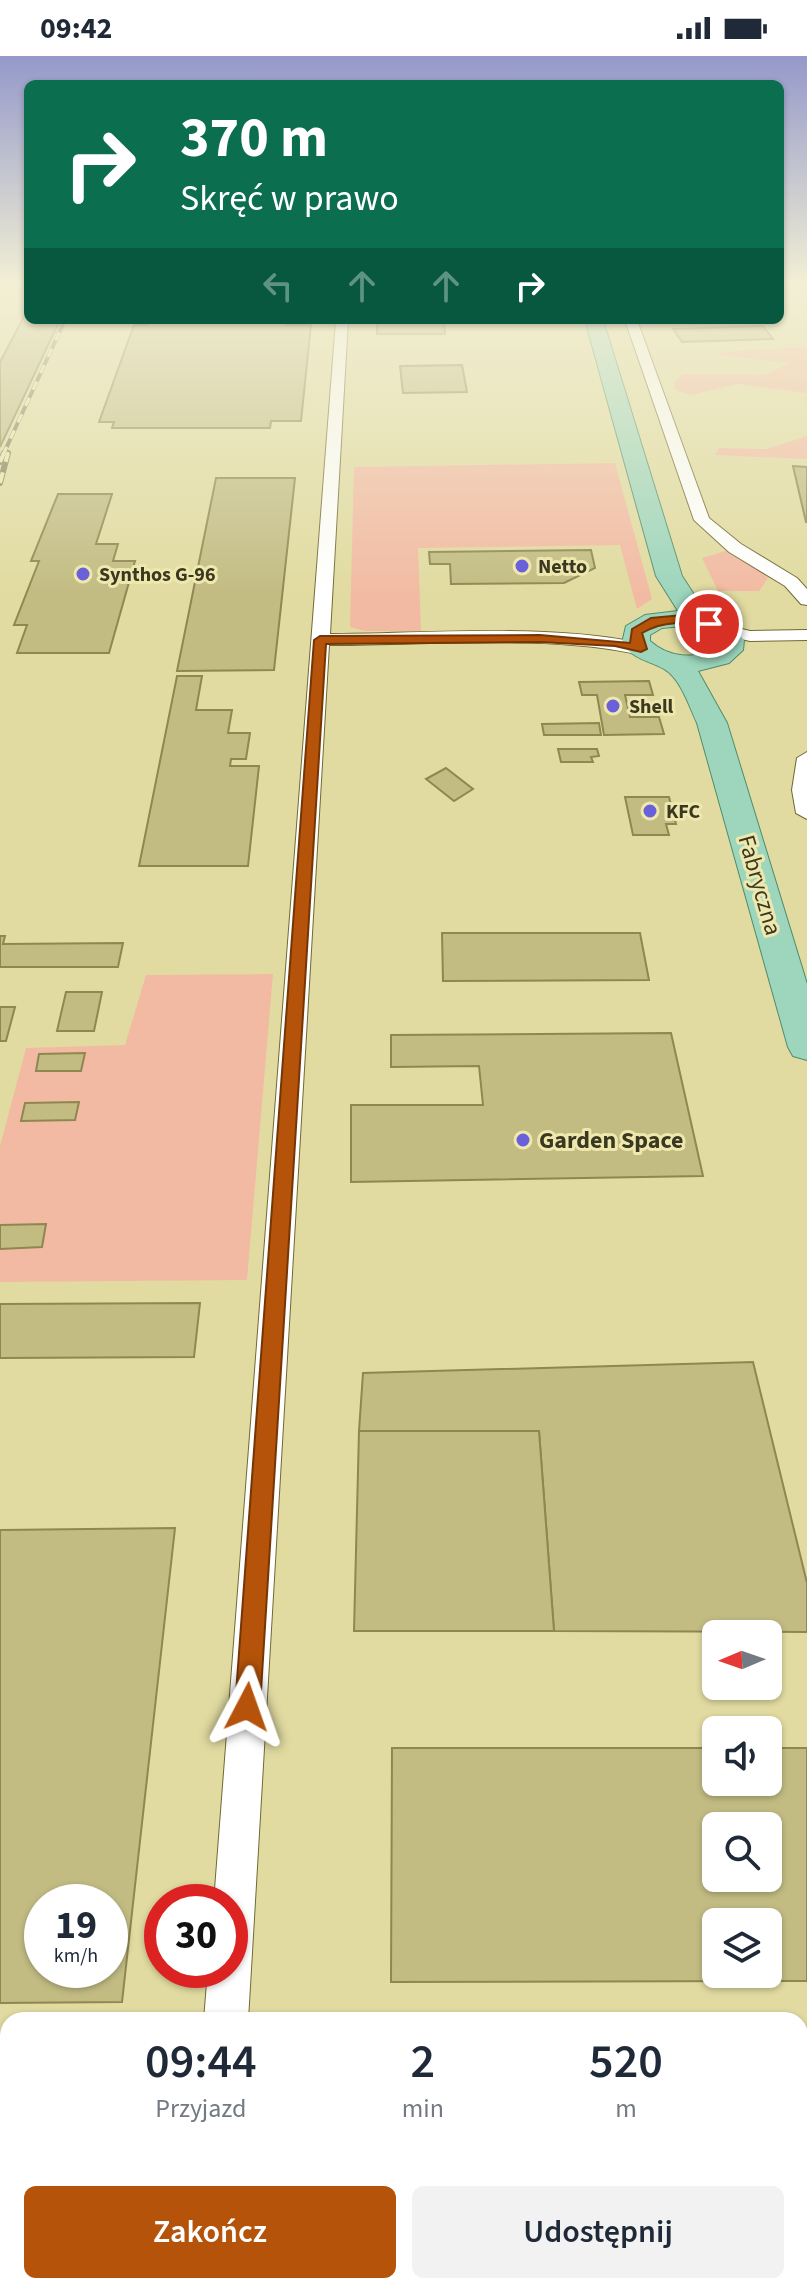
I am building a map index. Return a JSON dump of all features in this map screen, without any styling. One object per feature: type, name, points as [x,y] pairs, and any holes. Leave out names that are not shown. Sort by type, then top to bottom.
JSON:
[{"type":"main road","points":[[613,386],[669,576],[715,640]]},
{"type":"main road","points":[[649,632],[669,576]]},
{"type":"main road","points":[[649,632],[715,640]]},
{"type":"main road","points":[[649,632],[673,662],[715,640]]},
{"type":"main road","name":"Fabryczna","points":[[712,723],[708,679],[715,640]]},
{"type":"main road","name":"Fabryczna","points":[[673,662],[690,679],[712,723],[807,1047]]},
{"type":"street","points":[[235,1884],[337,386]]},
{"type":"street","points":[[655,386],[702,520],[735,548],[791,582],[807,600]]},
{"type":"street","points":[[320,640],[540,639],[615,643],[649,632]]},
{"type":"street","points":[[715,640],[807,635]]},
{"type":"street","points":[[715,640],[807,645]]},
{"type":"street","points":[[807,758],[803,790],[807,813]]},
{"type":"street","points":[[226,2012],[228,1988]]},
{"type":"shaded area","points":[[674,386],[728,386],[690,395],[674,389]]},
{"type":"shaded area","points":[[756,386],[807,386],[807,393]]},
{"type":"shaded area","points":[[807,436],[807,459],[715,455],[719,448],[767,449]]},
{"type":"shaded area","points":[[615,463],[652,599],[637,609],[620,545],[418,548],[421,631],[365,631],[350,627],[354,467]]},
{"type":"shaded area","points":[[725,551],[746,558],[768,578],[759,591],[718,591],[702,558]]},
{"type":"shaded area","points":[[273,974],[247,1280],[0,1282],[0,1146],[26,1048],[125,1045],[146,975]]},
{"type":"building","points":[[0,386],[29,386],[0,447]]},
{"type":"building","points":[[112,386],[305,386],[301,421],[271,421],[270,428],[112,428],[114,422],[99,422]]},
{"type":"building","points":[[402,386],[466,386],[467,392],[403,393]]},
{"type":"building","points":[[793,466],[807,467],[807,522],[806,522]]},
{"type":"building","points":[[216,478],[295,478],[274,670],[177,671]]},
{"type":"building","name":"Synthos G-96","points":[[58,494],[112,494],[96,544],[118,544],[113,561],[135,561],[109,653],[17,653],[27,625],[14,625],[39,561],[31,561]]},
{"type":"building","name":"Netto","points":[[591,550],[595,568],[564,583],[451,584],[450,564],[430,564],[429,552]]},
{"type":"building","points":[[177,676],[202,676],[196,710],[232,710],[228,733],[250,733],[246,759],[231,759],[230,766],[259,766],[248,866],[139,866]]},
{"type":"building","name":"Shell","points":[[649,681],[653,695],[625,695],[630,717],[659,717],[664,734],[604,735],[597,695],[582,695],[579,682]]},
{"type":"building","points":[[599,723],[601,735],[544,735],[542,724]]},
{"type":"building","points":[[558,749],[597,749],[599,756],[591,757],[593,762],[561,762]]},
{"type":"building","points":[[446,768],[473,789],[454,801],[426,779]]},
{"type":"building","name":"KFC","points":[[625,797],[669,797],[676,824],[666,824],[669,835],[633,835]]},
{"type":"building","points":[[442,933],[640,933],[649,980],[443,981]]},
{"type":"building","points":[[0,936],[5,936],[3,944],[123,943],[118,967],[0,967]]},
{"type":"building","points":[[66,992],[102,992],[94,1031],[57,1031]]},
{"type":"building","points":[[0,1007],[15,1007],[6,1041],[0,1041]]},
{"type":"building","name":"Garden Space","points":[[671,1033],[703,1176],[351,1182],[351,1105],[483,1105],[479,1066],[391,1067],[391,1035]]},
{"type":"building","points":[[85,1053],[81,1071],[36,1071],[39,1054]]},
{"type":"building","points":[[79,1102],[75,1120],[21,1121],[25,1103]]},
{"type":"building","points":[[46,1224],[42,1247],[0,1249],[0,1225]]},
{"type":"building","points":[[200,1303],[194,1357],[0,1358],[0,1304]]},
{"type":"building","points":[[753,1362],[807,1583],[807,1632],[782,1632],[782,1620],[702,1620],[702,1632],[554,1631],[539,1431],[359,1431],[363,1373]]},
{"type":"building","points":[[359,1431],[539,1431],[554,1631],[354,1631]]},
{"type":"building","points":[[175,1528],[128,1948],[128,1884],[24,1884],[24,1988],[124,1988],[122,2002],[0,2003],[0,1530]]},
{"type":"building","points":[[392,1748],[702,1748],[702,1796],[782,1796],[782,1748],[807,1748],[807,1981],[782,1981],[782,1908],[702,1908],[702,1981],[391,1982]]},
{"type":"railway","points":[[3,455],[35,386]]},
{"type":"railway","points":[[0,462],[4,453]]},
{"type":"railway","points":[[0,483],[8,453]]},
{"type":"place","name":"Netto","points":[[522,566]]},
{"type":"place","name":"Synthos G-96","points":[[83,574]]},
{"type":"place","name":"Shell","points":[[613,706]]},
{"type":"place","name":"KFC","points":[[650,811]]},
{"type":"place","name":"Garden Space","points":[[523,1140]]},
{"type":"route","points":[[247,1707],[320,640],[540,639],[615,643],[641,649],[636,643],[636,632],[655,621],[683,618],[709,624]]}]
